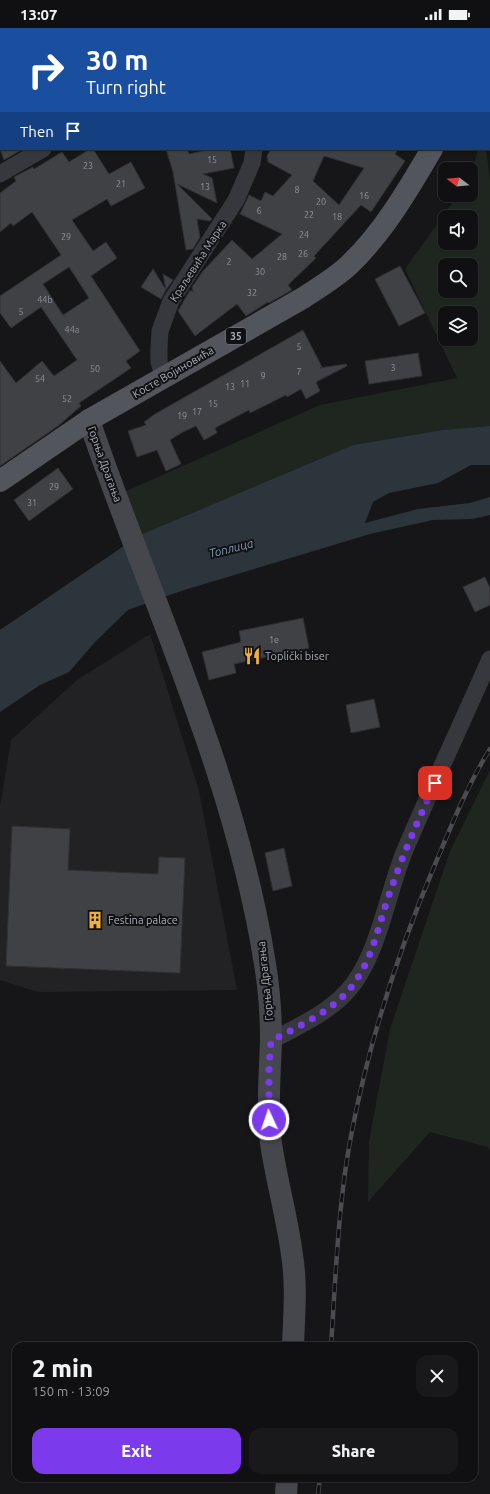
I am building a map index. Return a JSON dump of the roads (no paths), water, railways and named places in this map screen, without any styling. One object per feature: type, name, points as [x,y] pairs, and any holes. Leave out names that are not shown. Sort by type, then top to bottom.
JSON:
[{"type":"main road","name":"Косте Војиновића","points":[[0,481],[89,420],[303,298],[348,266],[385,223],[431,150]]},
{"type":"street","points":[[0,174],[41,150]]},
{"type":"street","name":"Краљевића Марка","points":[[164,378],[159,362],[158,348],[160,332],[171,301],[236,200],[252,163],[254,150]]},
{"type":"street","name":"Горња Драгања","points":[[89,420],[120,507],[207,738],[253,901],[265,966],[271,1041],[268,1113],[273,1160],[292,1255],[294,1294],[293,1342]]},
{"type":"street","points":[[271,1041],[320,1014],[336,1002],[354,983],[371,954],[387,899],[404,851],[490,659]]},
{"type":"street","points":[[286,1494],[287,1482]]},
{"type":"water","name":"Топлица","points":[[490,426],[490,465],[471,465],[438,483],[389,493],[373,502],[365,523],[418,509],[470,503],[490,497],[490,515],[472,519],[433,520],[370,534],[181,591],[128,610],[96,641],[69,672],[40,685],[0,712],[0,630],[140,535],[353,445],[442,430]]},
{"type":"railway","points":[[331,1342],[338,1238],[347,1157],[359,1096],[377,1028],[410,928],[448,833],[461,804],[490,749]]},
{"type":"railway","points":[[318,1494],[320,1482]]},
{"type":"place","name":"Toplički biser","points":[[252,656]]},
{"type":"place","name":"Festina palace","points":[[95,920]]}]
